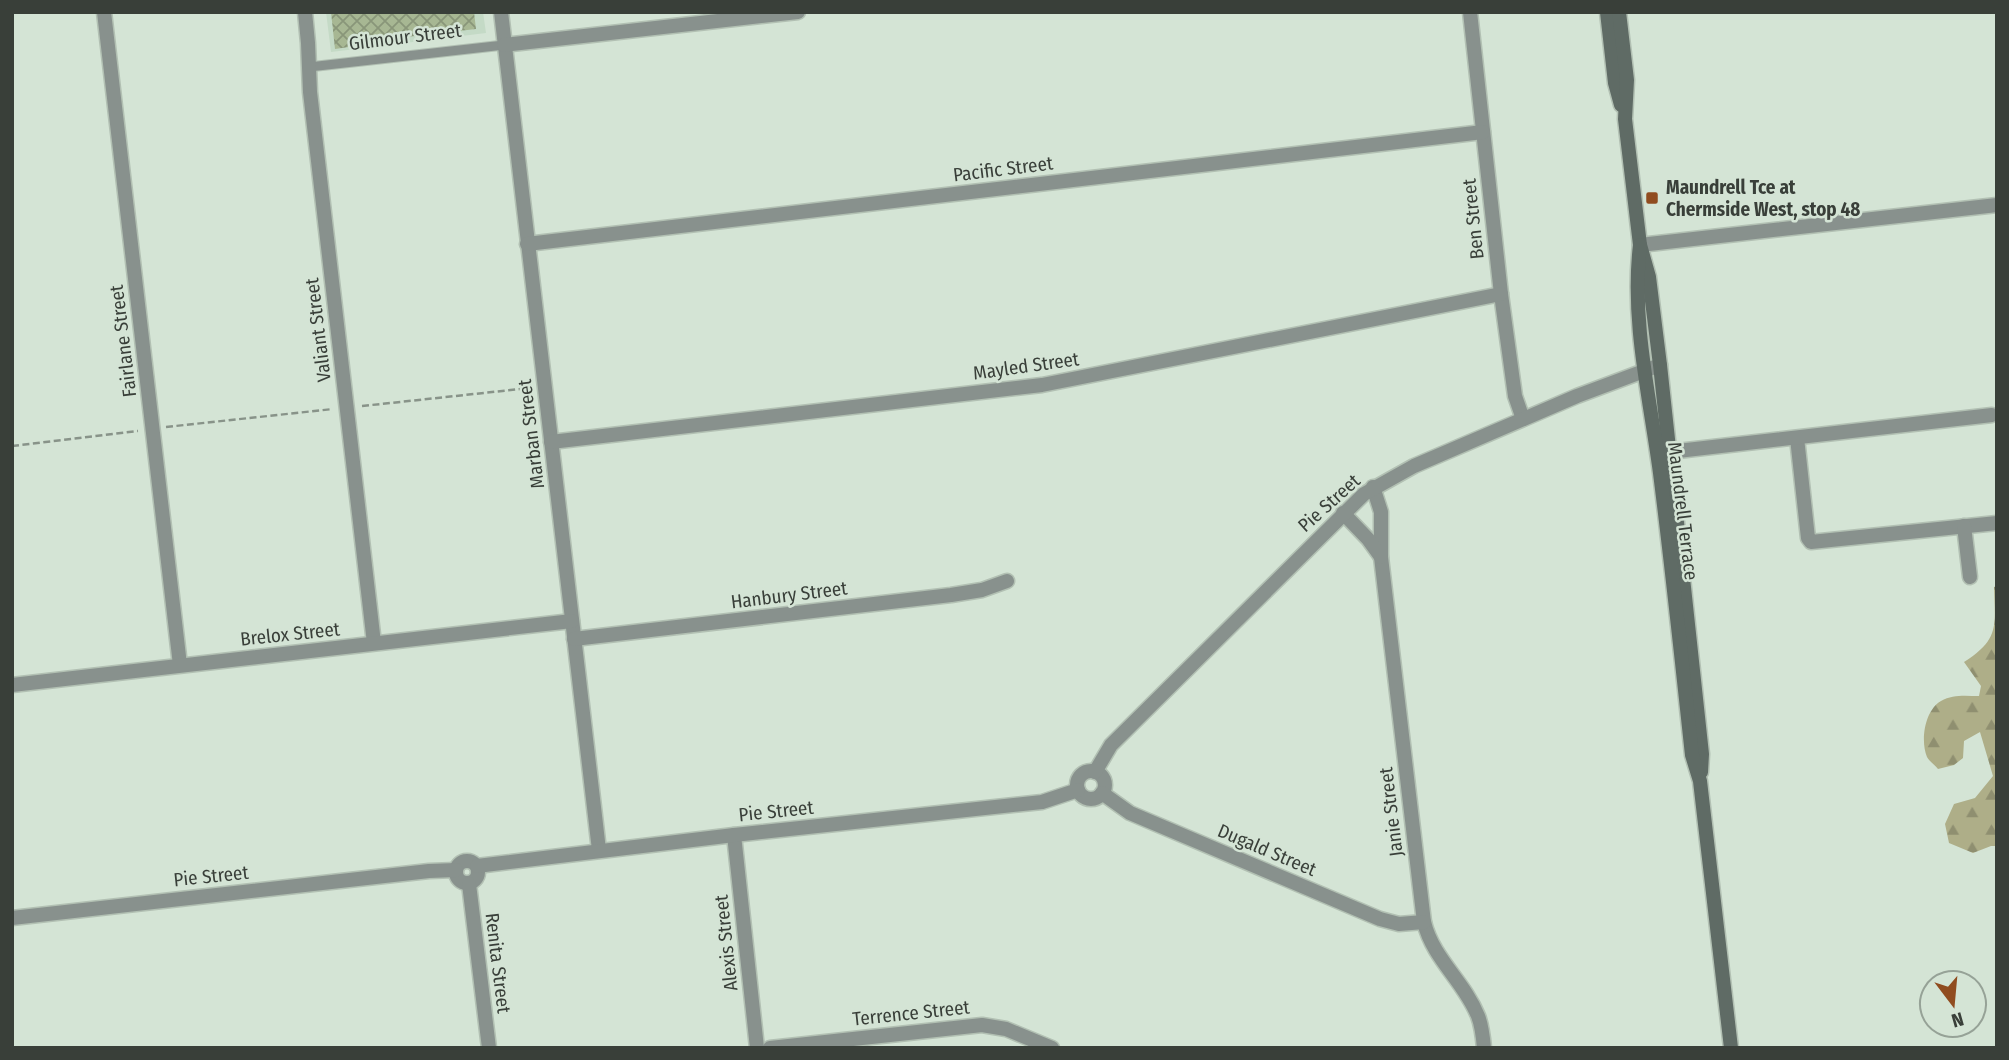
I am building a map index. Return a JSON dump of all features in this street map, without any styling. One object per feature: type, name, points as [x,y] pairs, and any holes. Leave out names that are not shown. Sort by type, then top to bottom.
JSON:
[{"type":"main road","name":"Maundrell Terrace","points":[[1607,12],[1615,83],[1625,120],[1640,245],[1649,277],[1660,365],[1702,754],[1700,781]]},
{"type":"main road","name":"Maundrell Terrace","points":[[1619,12],[1627,80],[1625,120]]},
{"type":"main road","name":"Maundrell Terrace","points":[[1640,245],[1636,279],[1645,370],[1660,472],[1692,755],[1700,781],[1731,1048]]},
{"type":"street","name":"Fairlane Street","points":[[104,12],[180,665]]},
{"type":"street","name":"Valiant Street","points":[[305,12],[310,92],[374,643]]},
{"type":"street","name":"Marban Street","points":[[501,12],[599,850]]},
{"type":"street","name":"Gilmour Street","points":[[504,46],[798,12]]},
{"type":"street","name":"Ben Street","points":[[1470,12],[1501,294],[1515,396],[1523,419]]},
{"type":"street","name":"Pacific Street","points":[[527,244],[1483,132]]},
{"type":"street","points":[[1640,245],[1997,205]]},
{"type":"street","name":"Mayled Street","points":[[551,442],[1042,385],[1501,294]]},
{"type":"street","name":"Pie Street","points":[[1095,772],[1111,745],[1343,513],[1373,487],[1414,466],[1586,392],[1660,365]]},
{"type":"street","points":[[1669,452],[1992,415]]},
{"type":"street","points":[[1797,438],[1808,538],[1811,542],[1997,523]]},
{"type":"street","name":"Janie Street","points":[[1373,487],[1381,512],[1381,557],[1424,922],[1436,952],[1474,1006],[1481,1024],[1484,1048]]},
{"type":"street","points":[[1343,513],[1381,557]]},
{"type":"street","points":[[1964,526],[1970,577]]},
{"type":"street","name":"Hanbury Street","points":[[574,639],[951,596],[982,590],[1007,581]]},
{"type":"street","name":"Brelox Street","points":[[12,685],[572,621]]},
{"type":"street","points":[[1086,772],[1095,772],[1104,781],[1102,793],[1089,799],[1079,790],[1080,778],[1086,772]]},
{"type":"street","name":"Pie Street","points":[[477,866],[599,850],[1042,802],[1079,790]]},
{"type":"street","name":"Dugald Street","points":[[1102,793],[1130,813],[1380,919],[1399,924],[1424,922]]},
{"type":"street","name":"Alexis Street","points":[[734,835],[757,1048]]},
{"type":"street","points":[[471,861],[477,866],[478,877],[468,884],[459,880],[456,870],[463,862],[471,861]]},
{"type":"street","name":"Pie Street","points":[[12,918],[456,870]]},
{"type":"street","name":"Renita Street","points":[[468,884],[489,1048]]},
{"type":"street","name":"Terrence Street","points":[[771,1048],[970,1026],[996,1026],[1024,1042],[1052,1048]]},
{"type":"lane","name":"Gilmour Street","points":[[309,67],[504,46]]},
{"type":"path","points":[[356,407],[544,387]]},
{"type":"path","points":[[162,428],[337,408]]},
{"type":"path","points":[[12,446],[144,430]]},
{"type":"shaded area","points":[[326,12],[483,12],[486,33],[331,52]]},
{"type":"green space","points":[[1997,586],[1997,846],[1973,853],[1949,843],[1945,824],[1954,804],[1975,798],[1993,776],[1980,732],[1964,741],[1963,758],[1954,765],[1938,769],[1927,757],[1924,734],[1931,711],[1941,701],[1955,696],[1979,696],[1981,686],[1964,662],[1976,654],[1990,638],[1994,622],[1994,587]]},
{"type":"building","points":[[331,12],[474,12],[476,29],[363,42],[363,45],[335,49]]},
{"type":"place","name":"Maundrell Tce at Chermside West, stop 48","points":[[1652,198]]}]
